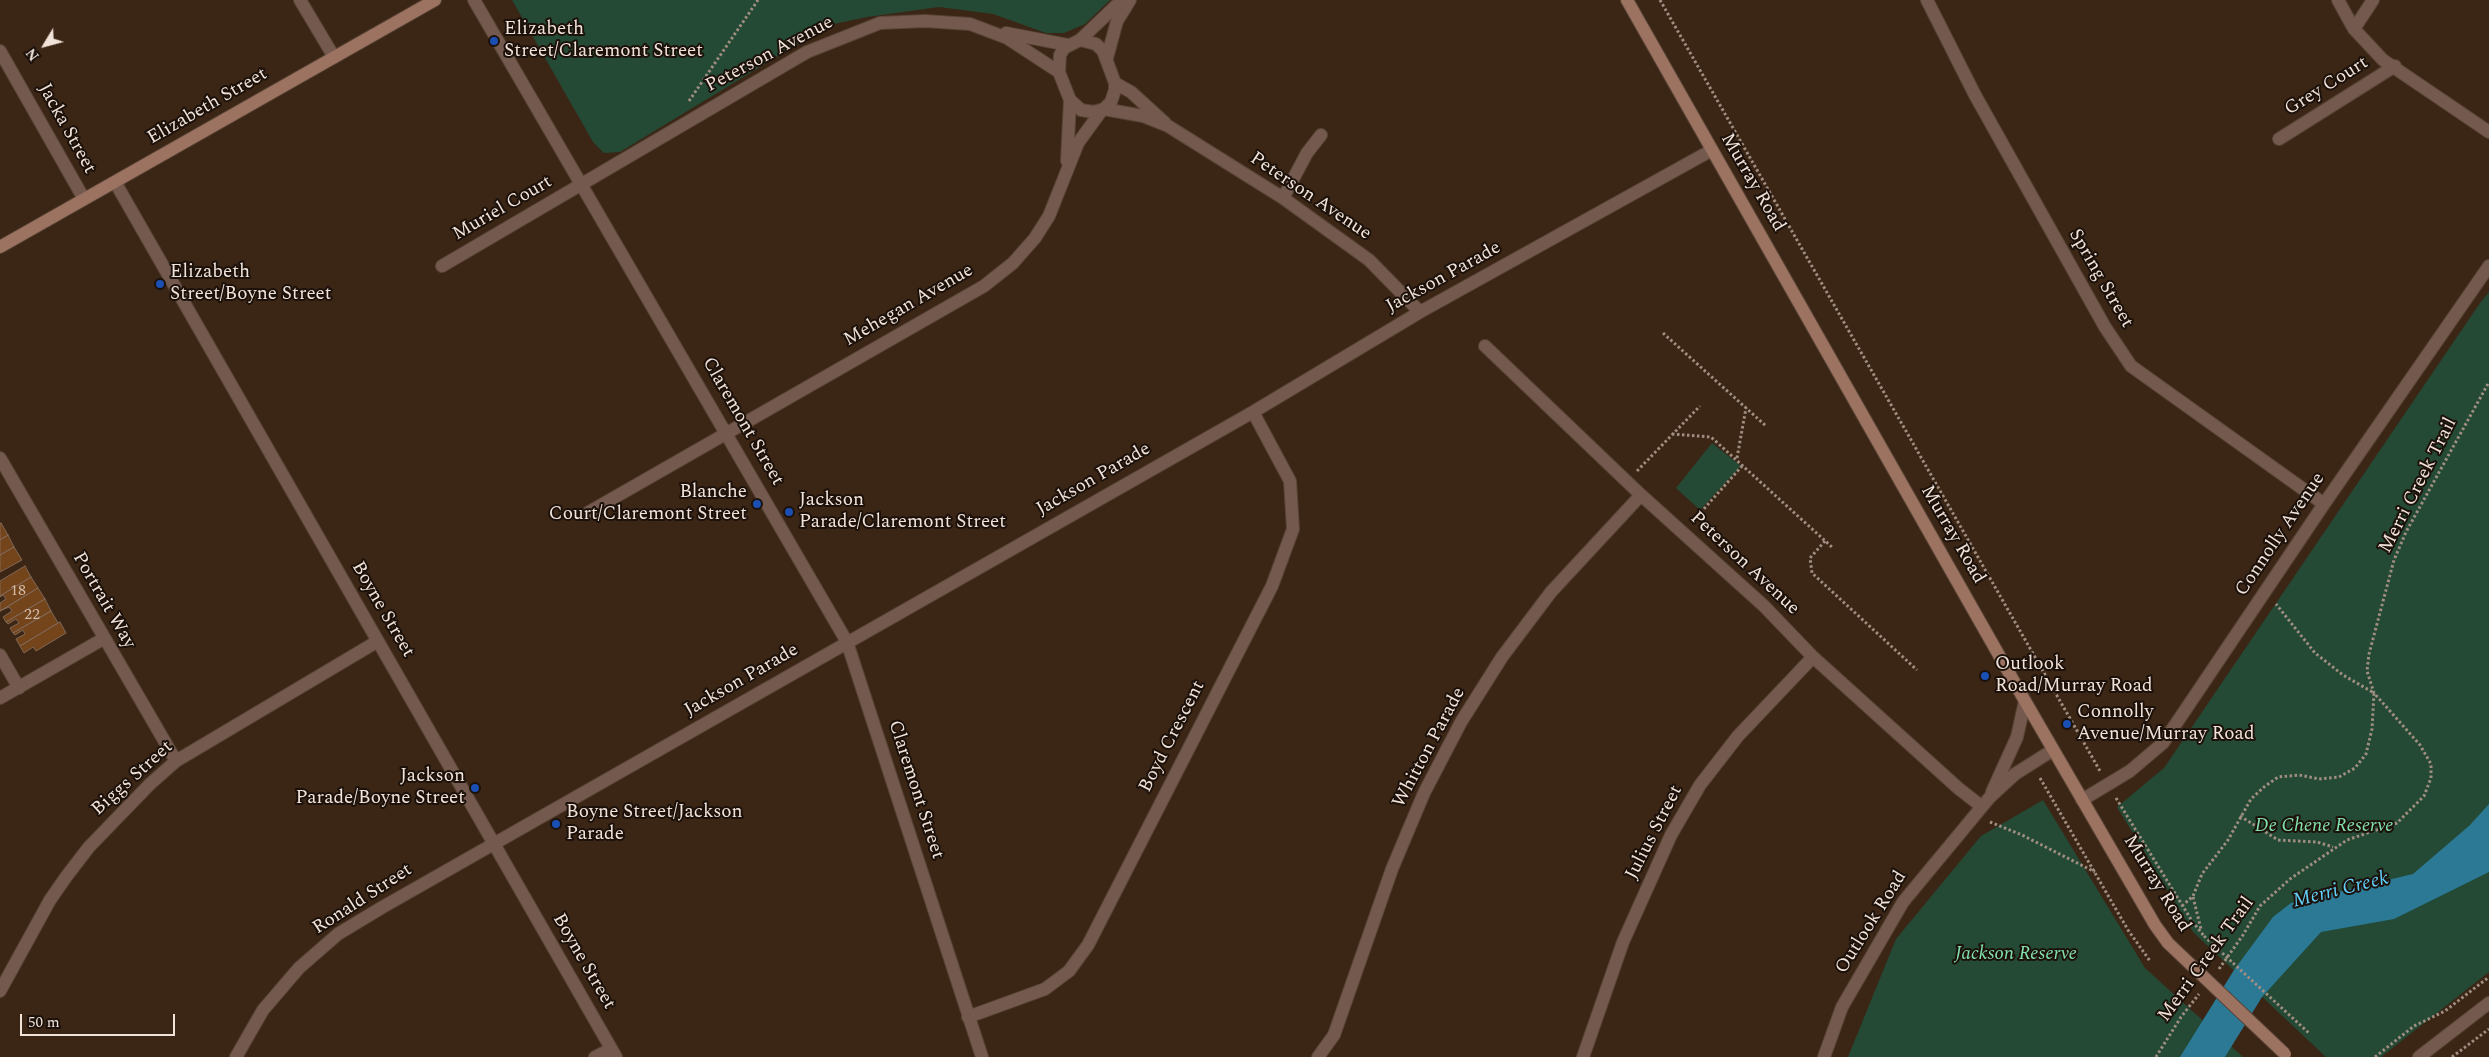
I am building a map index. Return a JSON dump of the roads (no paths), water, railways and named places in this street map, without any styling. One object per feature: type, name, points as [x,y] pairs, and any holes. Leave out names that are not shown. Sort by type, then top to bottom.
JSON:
[{"type":"main road","name":"Elizabeth Street","points":[[0,247],[435,0]]},
{"type":"main road","name":"Murray Road","points":[[1627,0],[2052,750],[2168,943],[2286,1056]]},
{"type":"street","points":[[300,0],[334,57]]},
{"type":"street","name":"Claremont Street","points":[[474,0],[847,642],[982,1057]]},
{"type":"street","points":[[1074,42],[1096,44],[1107,58],[1115,83],[1115,90],[1111,102],[1103,109],[1094,112],[1081,110],[1070,100],[1059,72],[1060,55],[1074,42],[1122,0]]},
{"type":"street","points":[[1107,58],[1117,21],[1130,0]]},
{"type":"street","name":"Spring Street","points":[[1927,0],[1975,96],[2105,327],[2131,366],[2324,504]]},
{"type":"street","points":[[2338,0],[2354,29],[2383,60],[2395,66],[2489,132]]},
{"type":"street","points":[[2354,29],[2373,0]]},
{"type":"street","name":"Peterson Avenue","points":[[582,185],[807,52],[880,23],[925,20],[970,24],[1008,38],[1059,72]]},
{"type":"street","name":"Peterson Avenue","points":[[994,32],[1074,42]]},
{"type":"street","name":"Jacka Street","points":[[0,51],[84,199]]},
{"type":"street","name":"Grey Court","points":[[2279,139],[2395,66]]},
{"type":"street","name":"Peterson Avenue","points":[[1115,83],[1143,102],[1168,126]]},
{"type":"street","name":"Mehegan Avenue","points":[[1066,169],[1070,100]]},
{"type":"street","name":"Peterson Avenue","points":[[1103,109],[1136,114],[1168,126],[1283,198],[1369,260],[1420,312]]},
{"type":"street","name":"Mehegan Avenue","points":[[589,512],[984,286],[1013,263],[1035,238],[1049,216],[1066,169],[1087,129],[1103,109]]},
{"type":"street","points":[[1283,198],[1307,153],[1321,136]]},
{"type":"street","name":"Jackson Parade","points":[[494,845],[1253,412],[1420,312],[1712,150]]},
{"type":"street","name":"Boyne Street","points":[[115,182],[613,1053]]},
{"type":"street","name":"Muriel Court","points":[[442,266],[582,185]]},
{"type":"street","name":"Connolly Avenue","points":[[2082,800],[2136,767],[2163,743],[2324,504],[2489,266]]},
{"type":"street","name":"Peterson Avenue","points":[[1485,346],[1641,495],[1764,606],[1813,657],[1958,788],[1982,805]]},
{"type":"street","name":"Boyd Crescent","points":[[968,1017],[1045,989],[1069,970],[1088,945],[1272,586],[1293,529],[1290,481],[1253,412]]},
{"type":"street","name":"Portrait Way","points":[[0,458],[103,639],[176,762]]},
{"type":"street","name":"Whitton Parade","points":[[1318,1057],[1334,1034],[1392,869],[1424,793],[1461,722],[1502,657],[1551,592],[1641,495]]},
{"type":"street","points":[[0,698],[103,639]]},
{"type":"street","name":"Biggs Street","points":[[0,991],[50,900],[89,846],[115,818],[176,762],[378,641]]},
{"type":"street","points":[[0,655],[18,688]]},
{"type":"street","name":"Julius Street","points":[[1583,1057],[1623,942],[1671,835],[1700,785],[1738,736],[1813,657]]},
{"type":"street","name":"Outlook Road","points":[[1982,805],[2017,737],[2025,701]]},
{"type":"street","name":"Outlook Road","points":[[1824,1057],[1842,1007],[1903,902],[1982,805],[2014,774],[2052,750]]},
{"type":"street","name":"Ronald Street","points":[[236,1057],[263,1010],[299,968],[338,934],[494,845]]},
{"type":"street","points":[[2419,1057],[2489,1003]]},
{"type":"street","points":[[595,1057],[613,1053]]},
{"type":"water","points":[[2489,804],[2489,872],[2394,919],[2321,932],[2262,997],[2225,1057],[2180,1057],[2234,970],[2273,917],[2291,903],[2413,874],[2470,825]]},
{"type":"place","name":"Elizabeth Street/Claremont Street","points":[[494,41]]},
{"type":"place","name":"Elizabeth Street/Boyne Street","points":[[160,284]]},
{"type":"place","name":"Blanche Court/Claremont Street","points":[[757,504]]},
{"type":"place","name":"Jackson Parade/Claremont Street","points":[[789,512]]},
{"type":"place","name":"Outlook Road/Murray Road","points":[[1985,676]]},
{"type":"place","name":"Connolly Avenue/Murray Road","points":[[2067,724]]},
{"type":"place","name":"Jackson Parade/Boyne Street","points":[[475,788]]},
{"type":"place","name":"Boyne Street/Jackson Parade","points":[[556,824]]},
{"type":"park label","name":"De Chene Reserve","points":[[2324,827]]},
{"type":"park label","name":"Jackson Reserve","points":[[2016,955]]},
{"type":"water label","name":"Merri Creek","points":[[2341,891]]}]
